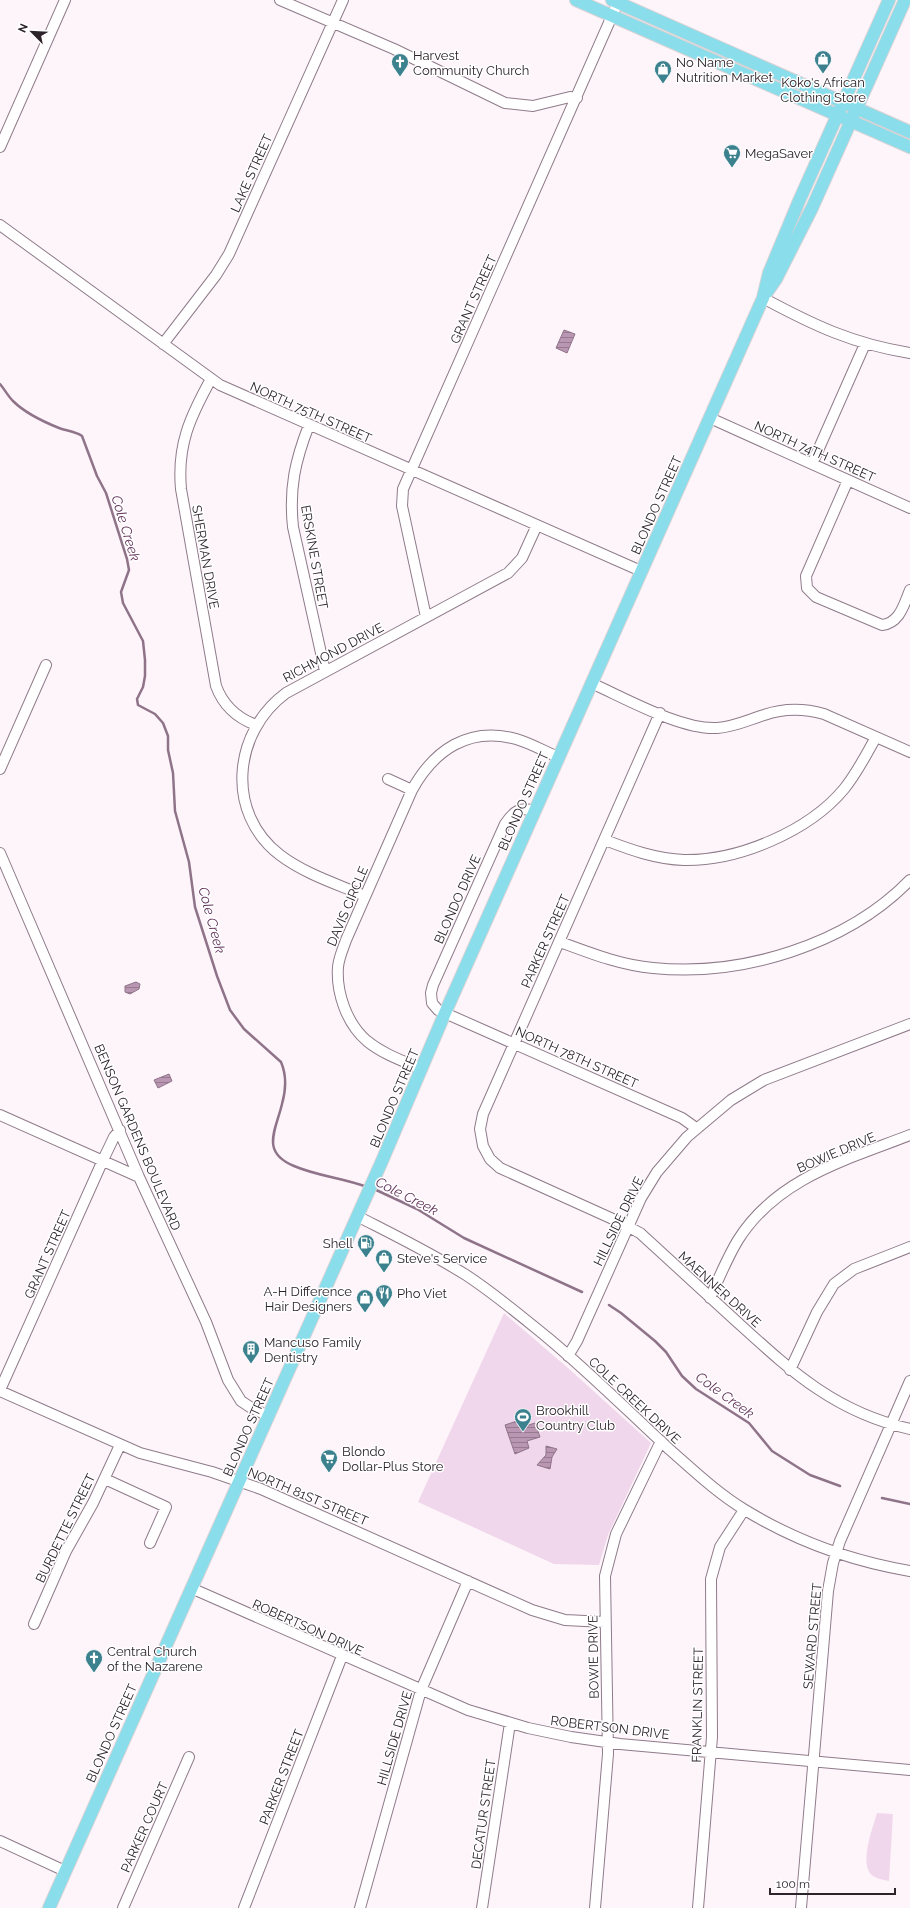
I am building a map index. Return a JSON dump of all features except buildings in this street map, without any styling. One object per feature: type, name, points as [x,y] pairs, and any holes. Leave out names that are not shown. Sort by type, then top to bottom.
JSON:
[{"type":"main road","points":[[576,0],[910,147]]},
{"type":"main road","name":"BLONDO STREET","points":[[48,1908],[376,1174],[534,811],[763,298],[769,273],[889,0]]},
{"type":"main road","name":"BLONDO STREET","points":[[763,298],[776,279],[795,242],[905,0]]},
{"type":"main road","points":[[617,1],[910,132]]},
{"type":"street","points":[[0,147],[65,0]]},
{"type":"street","points":[[280,0],[394,49],[504,103],[533,106],[570,97],[577,98]]},
{"type":"street","name":"LAKE STREET","points":[[163,344],[216,275],[229,254],[343,0]]},
{"type":"street","name":"GRANT STREET","points":[[426,617],[402,506],[403,489],[613,16],[617,1]]},
{"type":"street","name":"NORTH 75TH STREET","points":[[0,225],[211,379],[231,391],[641,571]]},
{"type":"street","points":[[763,298],[818,326],[865,344],[910,353]]},
{"type":"street","points":[[812,464],[865,344]]},
{"type":"street","name":"SHERMAN DRIVE","points":[[211,379],[194,410],[184,435],[180,463],[181,489],[216,686],[229,708],[248,722],[256,725]]},
{"type":"street","name":"NORTH 74TH STREET","points":[[710,418],[910,508]]},
{"type":"street","name":"ERSKINE STREET","points":[[309,425],[294,468],[292,511],[293,527],[324,671]]},
{"type":"street","points":[[848,480],[806,576],[807,588],[816,597],[882,625],[890,624],[898,617],[910,590]]},
{"type":"street","name":"RICHMOND DRIVE","points":[[365,896],[288,861],[271,847],[258,831],[246,806],[242,778],[245,751],[256,725],[262,716],[278,699],[299,684],[508,573],[522,558],[537,525]]},
{"type":"street","points":[[0,769],[46,665]]},
{"type":"street","points":[[591,683],[688,725],[715,728],[737,725],[772,712],[789,709],[802,709],[824,714],[910,752]]},
{"type":"street","name":"PARKER STREET","points":[[509,1173],[495,1164],[487,1154],[480,1138],[483,1114],[660,713]]},
{"type":"street","name":"DAVIS CIRCLE","points":[[422,1069],[386,1053],[367,1041],[351,1021],[340,996],[338,976],[340,957],[365,896],[412,790],[424,770],[437,756],[454,744],[473,738],[490,735],[512,738],[558,757]]},
{"type":"street","points":[[605,840],[645,854],[684,860],[721,856],[761,844],[800,826],[831,802],[855,774],[876,737]]},
{"type":"street","points":[[388,779],[412,790]]},
{"type":"street","name":"BLONDO DRIVE","points":[[445,1013],[434,1007],[431,999],[433,985],[442,964],[508,818],[520,809],[534,811]]},
{"type":"street","name":"BENSON GARDENS BOULEVARD","points":[[0,853],[139,1177],[206,1322],[234,1391],[245,1404],[268,1416]]},
{"type":"street","points":[[560,942],[623,963],[652,968],[707,969],[744,965],[775,957],[836,933],[886,902],[910,880]]},
{"type":"street","name":"NORTH 78TH STREET","points":[[445,1013],[682,1118],[696,1128]]},
{"type":"street","name":"HILLSIDE DRIVE","points":[[568,1356],[577,1341],[627,1226],[641,1198],[657,1172],[681,1143],[696,1128],[731,1100],[764,1080],[910,1024]]},
{"type":"street","points":[[0,1115],[139,1177]]},
{"type":"street","name":"GRANT STREET","points":[[0,1390],[103,1160],[114,1138],[120,1130]]},
{"type":"street","name":"BOWIE DRIVE","points":[[710,1298],[739,1239],[761,1211],[776,1197],[804,1178],[910,1136]]},
{"type":"street","name":"MAENNER DRIVE","points":[[509,1173],[640,1233],[790,1370],[808,1384],[840,1404],[880,1421],[910,1429]]},
{"type":"street","name":"COLE CREEK DRIVE","points":[[357,1216],[418,1247],[466,1276],[508,1306],[568,1356],[661,1442],[712,1486],[744,1510],[789,1534],[836,1553],[878,1565],[910,1570]]},
{"type":"street","points":[[790,1370],[818,1312],[834,1284],[854,1269],[910,1247]]},
{"type":"street","name":"SEWARD STREET","points":[[801,1908],[828,1591],[836,1553],[846,1527],[910,1382]]},
{"type":"street","name":"NORTH 81ST STREET","points":[[0,1390],[120,1445],[155,1458],[239,1481],[261,1489],[547,1616],[573,1621],[604,1622]]},
{"type":"street","name":"BOWIE DRIVE","points":[[595,1908],[605,1805],[608,1743],[604,1622],[605,1576],[611,1548],[654,1454],[661,1442]]},
{"type":"street","name":"BURDETTE STREET","points":[[34,1624],[66,1551],[93,1503],[120,1445]]},
{"type":"street","points":[[104,1479],[166,1507],[150,1543]]},
{"type":"street","name":"FRANKLIN STREET","points":[[698,1908],[711,1752],[711,1579],[720,1547],[744,1510]]},
{"type":"street","name":"HILLSIDE DRIVE","points":[[360,1908],[421,1690],[468,1581]]},
{"type":"street","name":"ROBERTSON DRIVE","points":[[191,1588],[421,1690],[468,1710],[510,1724],[554,1734],[608,1743],[814,1760],[910,1770]]},
{"type":"street","name":"PARKER STREET","points":[[244,1908],[342,1656]]},
{"type":"street","name":"DECATUR STREET","points":[[482,1908],[510,1724]]},
{"type":"street","name":"PARKER COURT","points":[[123,1908],[190,1757]]},
{"type":"street","points":[[0,1841],[65,1871]]},
{"type":"shaded area","points":[[564,330],[575,334],[567,353],[556,348]]},
{"type":"shaded area","points":[[136,982],[140,984],[139,989],[130,994],[125,992],[125,986]]},
{"type":"shaded area","points":[[169,1074],[172,1081],[158,1088],[154,1080]]},
{"type":"shaded area","name":"Brookhill Country Club","points":[[504,1313],[651,1443],[608,1535],[599,1565],[554,1564],[418,1502]]},
{"type":"shaded area","name":"Brookhill Country Club","points":[[520,1420],[522,1427],[535,1423],[540,1437],[527,1441],[529,1448],[515,1454],[505,1425]]},
{"type":"shaded area","name":"Brookhill Country Club","points":[[546,1446],[557,1449],[552,1457],[550,1469],[537,1465],[546,1455]]},
{"type":"shaded area","points":[[877,1813],[893,1814],[889,1881],[873,1876],[869,1871],[867,1864],[868,1846]]},
{"type":"waterway","name":"Cole Creek","points":[[0,384],[13,401],[29,413],[53,426],[77,433],[82,436],[97,476],[106,493],[127,559],[129,570],[121,592],[123,603],[143,641],[145,676],[143,687],[137,699],[138,705],[155,714],[163,723],[168,736],[168,750],[173,773],[175,811],[189,862],[195,907],[217,976],[230,1010],[244,1029],[281,1062],[283,1067],[285,1088],[273,1140],[277,1154],[283,1160],[294,1166],[367,1187]]},
{"type":"waterway","name":"Cole Creek","points":[[374,1189],[417,1209],[464,1238],[582,1292]]},
{"type":"waterway","name":"Cole Creek","points":[[609,1305],[655,1341],[666,1352],[682,1376],[696,1389],[749,1423],[772,1451],[810,1475],[840,1486]]},
{"type":"waterway","name":"Cole Creek","points":[[882,1498],[910,1504]]},
{"type":"place","name":"Koko's African Clothing Store","points":[[823,74]]},
{"type":"place","name":"Harvest Community Church","points":[[400,77]]},
{"type":"place","name":"No Name Nutrition Market","points":[[663,84]]},
{"type":"place","name":"MegaSaver","points":[[732,168]]},
{"type":"place","name":"Shell","points":[[366,1258]]},
{"type":"place","name":"Steve's Service","points":[[384,1273]]},
{"type":"place","name":"Pho Viet","points":[[384,1308]]},
{"type":"place","name":"A-H Difference Hair Designers","points":[[365,1313]]},
{"type":"place","name":"Mancuso Family Dentistry","points":[[251,1364]]},
{"type":"place","name":"Brookhill Country Club","points":[[523,1432]]},
{"type":"place","name":"Blondo Dollar-Plus Store","points":[[329,1473]]},
{"type":"place","name":"Central Church of the Nazarene","points":[[94,1673]]}]
